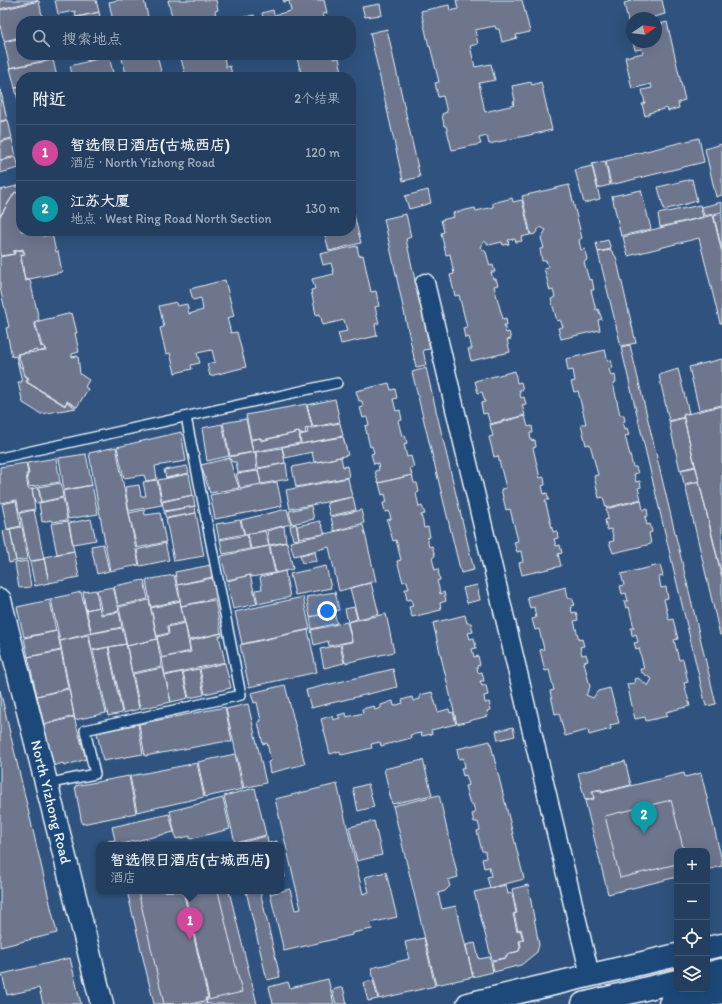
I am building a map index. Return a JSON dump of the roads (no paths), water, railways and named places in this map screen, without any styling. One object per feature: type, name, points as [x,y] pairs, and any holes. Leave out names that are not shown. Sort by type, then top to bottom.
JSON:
[{"type":"street","points":[[424,283],[590,975]]},
{"type":"street","name":"North Yizhong Road","points":[[0,600],[102,1004]]},
{"type":"street","points":[[710,947],[722,945]]},
{"type":"street","points":[[468,1004],[674,956]]},
{"type":"street","points":[[710,973],[722,970]]},
{"type":"street","points":[[583,1004],[674,982]]},
{"type":"street","points":[[670,1004],[722,992]]},
{"type":"lane","points":[[0,458],[338,383]]},
{"type":"lane","points":[[46,784],[95,774],[85,730],[241,695],[186,417]]},
{"type":"place","name":"江苏大厦","points":[[644,834]]},
{"type":"place","name":"智选假日酒店(古城西店)","points":[[190,940]]}]
